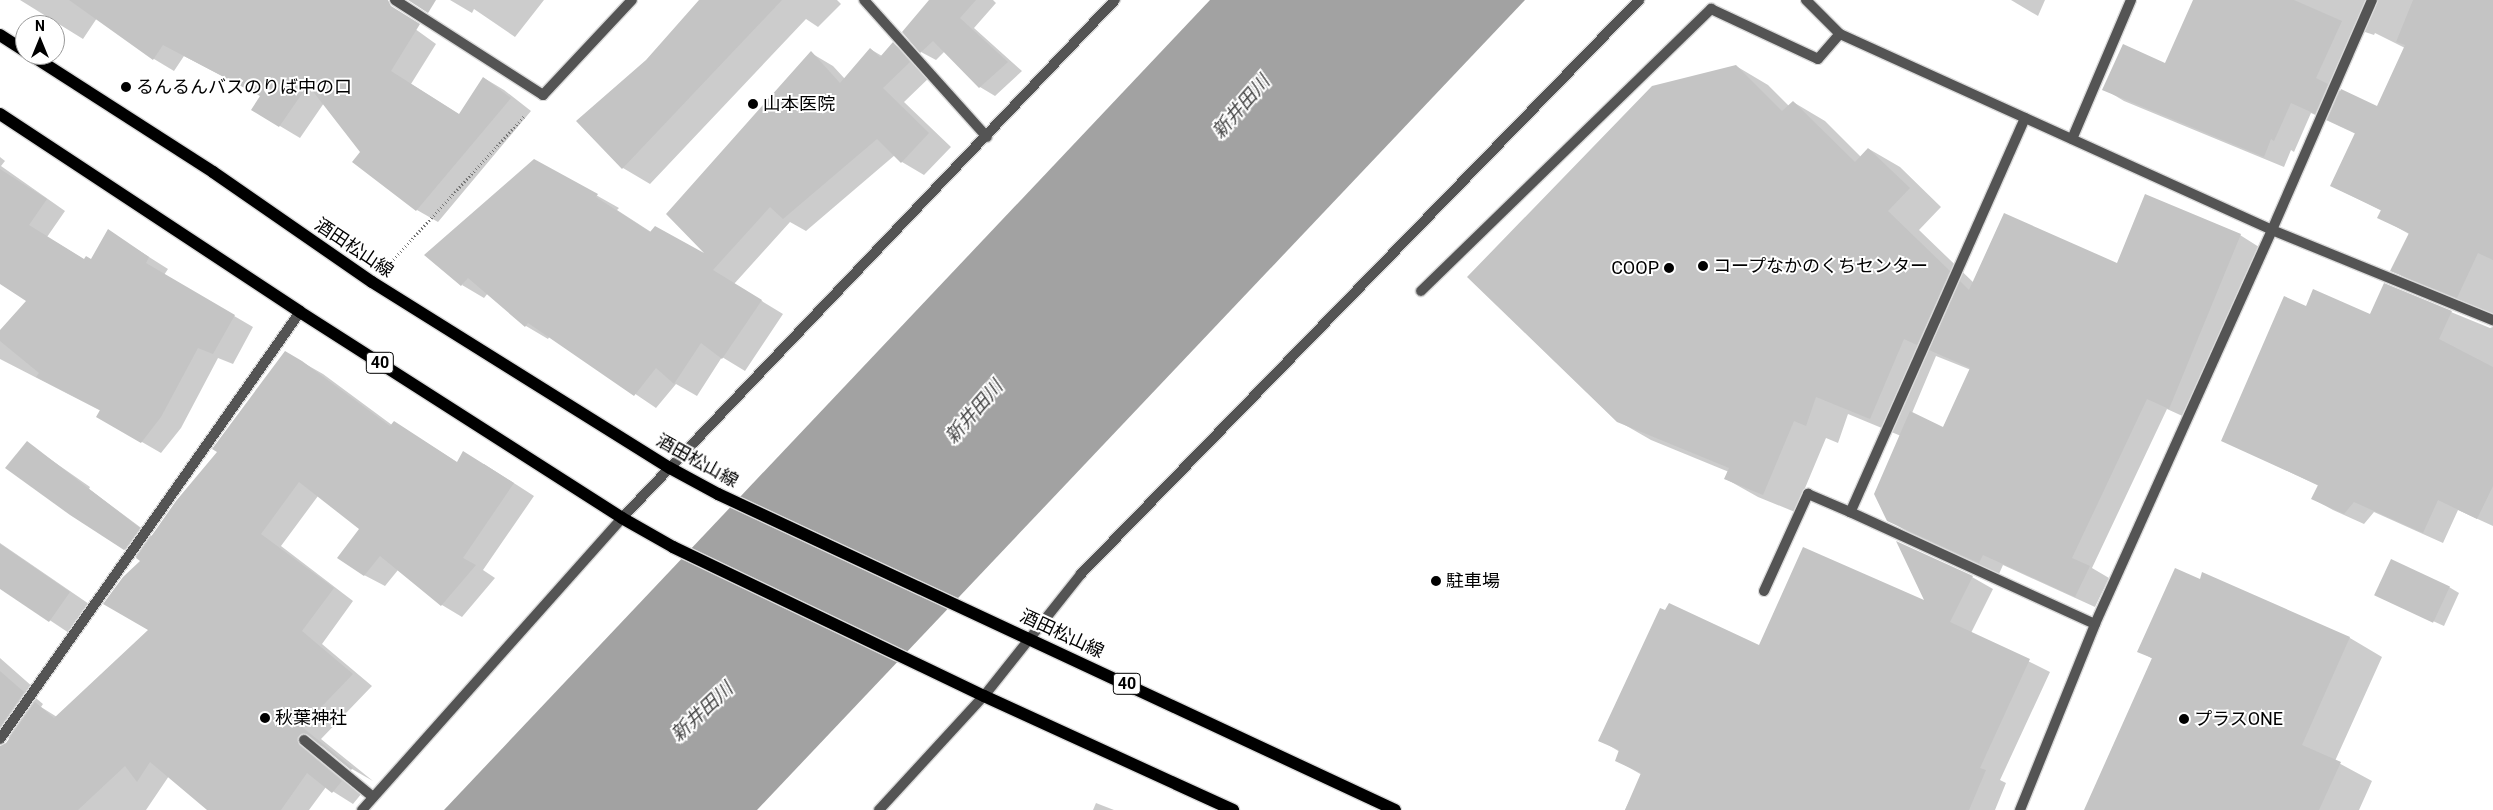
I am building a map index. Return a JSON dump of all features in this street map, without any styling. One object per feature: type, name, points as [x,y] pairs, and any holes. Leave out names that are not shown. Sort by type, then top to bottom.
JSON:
[{"type":"main road","points":[[0,35],[15,45]]},
{"type":"main road","name":"酒田松山線","points":[[47,65],[213,172],[372,282],[670,468],[718,494],[1395,810]]},
{"type":"main road","name":"40","points":[[0,114],[300,312],[622,518],[673,547],[932,669],[984,696],[1233,810]]},
{"type":"street","points":[[395,0],[543,95],[632,0]]},
{"type":"street","points":[[864,0],[987,137]]},
{"type":"street","points":[[362,810],[622,518],[987,137],[1115,0]]},
{"type":"street","points":[[879,810],[984,696],[1082,574],[1639,0]]},
{"type":"street","points":[[1806,0],[1840,34],[2272,230],[2493,320]]},
{"type":"street","points":[[2072,139],[2130,0]]},
{"type":"street","points":[[2020,810],[2095,624],[2272,230],[2372,0]]},
{"type":"street","points":[[1421,291],[1711,9],[1818,59],[1840,34]]},
{"type":"street","points":[[1850,512],[2026,118]]},
{"type":"street","points":[[0,739],[300,312]]},
{"type":"street","points":[[1764,591],[1808,494],[2095,624]]},
{"type":"street","points":[[304,740],[373,797]]},
{"type":"path","points":[[372,282],[543,95]]},
{"type":"water","name":"新井田川","points":[[1210,0],[1525,0],[757,810],[444,810]]},
{"type":"building","points":[[69,0],[388,0],[391,6],[420,24],[391,71],[459,114],[483,77],[511,98],[416,211],[352,162],[360,152],[308,85],[279,127],[251,110],[260,96],[163,45],[153,60]]},
{"type":"building","points":[[408,0],[436,0],[428,13]]},
{"type":"building","points":[[699,0],[782,0],[622,169],[576,121],[646,60]]},
{"type":"building","points":[[929,0],[976,0],[960,18],[1008,62],[979,88],[933,41],[920,53],[902,32]]},
{"type":"building","points":[[2193,0],[2294,0],[2342,21],[2316,78],[2328,84],[2315,114],[2291,103],[2274,141],[2271,139],[2264,157],[2102,90],[2123,44],[2165,63]]},
{"type":"building","points":[[2413,0],[2493,0],[2493,260],[2478,253],[2457,298],[2390,271],[2409,233],[2377,218],[2381,210],[2330,186],[2355,133],[2327,120],[2341,89],[2377,106],[2405,45],[2396,42]]},
{"type":"building","points":[[893,42],[910,62],[883,88],[929,133],[901,163],[877,139],[783,219],[770,207],[713,270],[762,300],[722,359],[701,343],[674,384],[656,368],[634,396],[528,323],[525,327],[468,278],[461,286],[424,255],[534,159],[598,194],[596,197],[650,232],[655,226],[704,253],[666,214],[811,51],[840,83],[870,48],[880,57]]},
{"type":"building","name":"コープなかのくちセンター","points":[[1736,65],[1782,111],[1793,101],[1855,162],[1868,148],[1910,188],[1888,211],[1950,271],[1917,345],[1904,339],[1870,419],[1816,397],[1806,426],[1794,421],[1763,495],[1724,479],[1729,468],[1617,422],[1467,277],[1652,86]]},
{"type":"building","points":[[0,169],[47,199],[29,225],[84,259],[86,256],[91,259],[108,229],[149,257],[146,263],[235,315],[213,354],[198,348],[161,417],[141,443],[96,417],[100,410],[36,377],[39,373],[0,341],[0,330],[26,301],[0,284]]},
{"type":"building","points":[[2145,194],[2241,234],[2169,409],[2147,399],[2072,558],[2090,566],[2075,597],[1983,555],[1979,563],[1887,521],[1874,494],[1910,411],[1943,427],[1970,368],[1929,350],[1960,281],[1969,290],[2004,213],[2117,263]]},
{"type":"building","points":[[2384,283],[2452,311],[2439,339],[2493,367],[2493,486],[2477,519],[2438,500],[2423,533],[2354,502],[2344,514],[2311,499],[2318,485],[2221,441],[2284,296],[2306,306],[2313,289],[2370,314]]},
{"type":"building","points":[[285,351],[302,361],[390,426],[394,421],[457,462],[463,451],[514,483],[463,558],[476,565],[441,606],[380,556],[364,576],[337,558],[359,529],[299,482],[261,534],[334,588],[302,631],[353,674],[302,727],[353,768],[351,770],[308,735],[302,733],[297,738],[299,745],[342,781],[332,793],[307,773],[281,810],[207,810],[150,762],[137,782],[125,766],[78,810],[0,810],[0,746],[6,743],[35,702],[54,718],[148,630],[103,604],[123,577],[140,561],[136,558],[176,501],[217,452],[212,449]]},
{"type":"building","points":[[27,441],[140,528],[124,550],[70,515],[5,468]]},
{"type":"building","points":[[1896,541],[1973,576],[1950,622],[2030,659],[1980,768],[1986,770],[1969,810],[1625,810],[1641,773],[1615,761],[1619,750],[1598,741],[1660,608],[1665,610],[1669,603],[1759,645],[1803,547],[1924,600]]},
{"type":"building","points":[[0,544],[70,592],[49,622],[0,589]]},
{"type":"building","points":[[2391,559],[2450,586],[2433,623],[2374,595]]},
{"type":"building","points":[[2175,568],[2200,579],[2202,572],[2350,637],[2302,745],[2341,762],[2319,810],[2084,810],[2152,658],[2137,652]]},
{"type":"building","points":[[0,671],[24,692],[0,727]]},
{"type":"place","name":"るんるんバスのりば中の口","points":[[126,87]]},
{"type":"place","name":"山本医院","points":[[753,104]]},
{"type":"place","name":"コープなかのくちセンター","points":[[1703,266]]},
{"type":"place","name":"COOP","points":[[1669,268]]},
{"type":"place","name":"駐車場","points":[[1436,581]]},
{"type":"place","name":"秋葉神社","points":[[265,718]]},
{"type":"place","name":"プラスONE","points":[[2184,719]]}]
